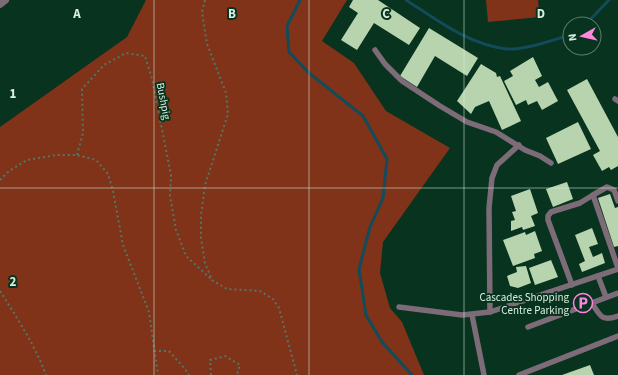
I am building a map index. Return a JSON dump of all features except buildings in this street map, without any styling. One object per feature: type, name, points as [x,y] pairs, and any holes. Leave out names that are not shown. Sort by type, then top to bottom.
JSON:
[{"type":"street","points":[[0,4],[5,0]]},
{"type":"lane","points":[[375,50],[385,64],[402,81],[467,122],[496,132],[525,150],[540,156],[551,163]]},
{"type":"lane","points":[[490,312],[489,208],[492,178],[497,165],[519,145]]},
{"type":"lane","points":[[572,285],[548,220],[548,216],[551,212],[580,202],[603,188],[610,188],[614,190],[618,201]]},
{"type":"lane","points":[[399,307],[462,315],[490,312],[618,269],[593,195]]},
{"type":"lane","points":[[598,276],[606,297]]},
{"type":"lane","points":[[528,327],[618,293]]},
{"type":"lane","points":[[592,303],[603,318],[610,319],[618,316]]},
{"type":"lane","points":[[472,315],[484,375]]},
{"type":"lane","points":[[519,375],[618,336]]},
{"type":"path","points":[[205,0],[202,12],[207,44],[226,93],[228,114],[205,185],[201,215],[201,238],[205,263],[212,280],[227,289],[260,291],[274,299],[279,308],[297,375]]},
{"type":"path","name":"Bushpig","points":[[77,155],[83,133],[82,89],[104,65],[126,53],[145,56],[152,79],[171,175],[170,196],[176,230],[186,256],[212,280]]},
{"type":"path","points":[[0,180],[9,171],[27,160],[56,155],[77,155],[96,160],[108,174],[114,191],[123,245],[149,312],[158,375]]},
{"type":"path","points":[[0,291],[23,329],[42,364],[46,375]]},
{"type":"path","points":[[154,351],[169,351],[189,375]]},
{"type":"path","points":[[211,375],[210,360],[225,356],[240,365],[237,375]]},
{"type":"shaded area","points":[[146,0],[347,0],[322,41],[354,63],[386,111],[450,148],[383,242],[380,273],[390,308],[402,322],[424,375],[0,375],[0,127],[127,37]]},
{"type":"shaded area","points":[[486,0],[538,0],[540,17],[488,22]]},
{"type":"waterway","points":[[300,0],[287,26],[289,52],[309,73],[363,116],[387,159],[383,198],[370,227],[359,269],[366,315],[382,342],[412,375]]},
{"type":"waterway","points":[[406,0],[454,30],[467,37],[493,47],[507,49],[522,48],[562,37]]},
{"type":"waterway","points":[[594,16],[609,0]]},
{"type":"place","name":"Cascades Shopping Centre Parking","points":[[583,303]]}]
